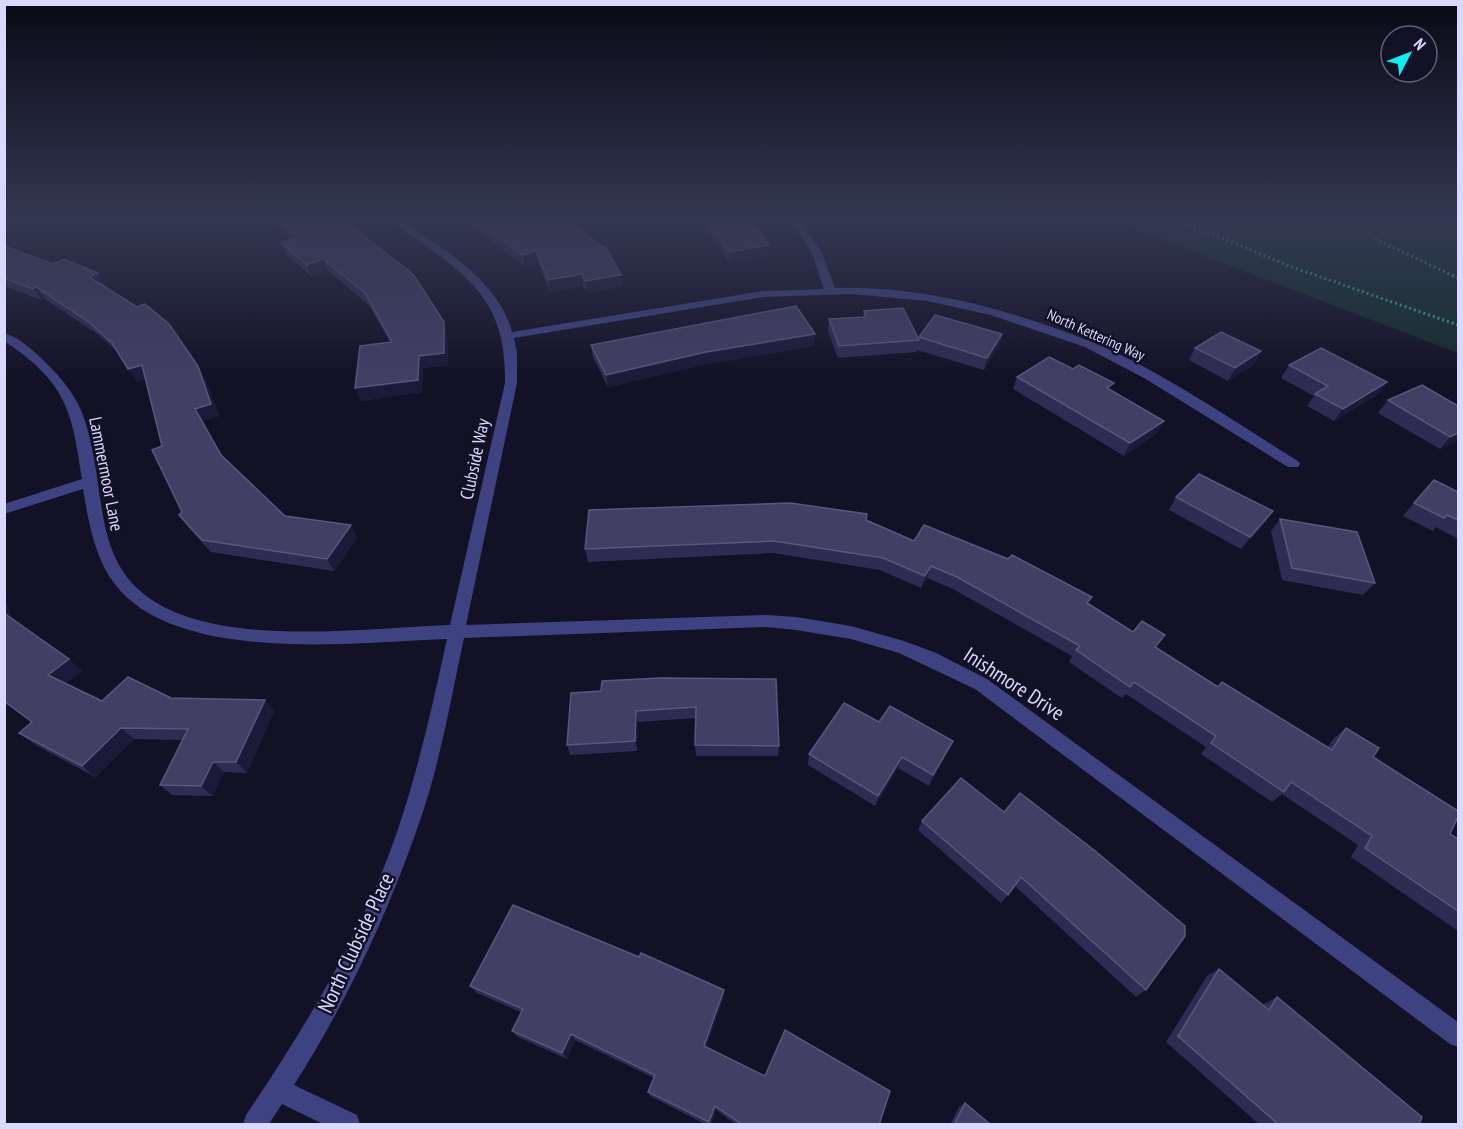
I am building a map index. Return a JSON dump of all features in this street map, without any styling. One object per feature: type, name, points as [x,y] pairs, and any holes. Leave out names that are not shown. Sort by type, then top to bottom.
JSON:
[{"type":"street","name":"Clubside Way","points":[[431,751],[511,382],[512,362],[508,336],[501,314],[486,290],[468,273]]},
{"type":"street","points":[[827,273],[830,291]]},
{"type":"street","name":"North Kettering Way","points":[[508,336],[763,294],[830,291],[927,298],[994,312],[1048,329],[1130,365],[1293,464]]},
{"type":"street","name":"Lammermoor Lane","points":[[4,336],[33,355],[58,381],[81,428],[95,528],[114,573],[140,599],[178,620],[244,636],[277,638],[456,631]]},
{"type":"street","points":[[4,509],[90,482]]},
{"type":"street","name":"Inishmore Drive","points":[[456,631],[744,621],[797,622],[869,634],[911,649],[967,676],[1012,705],[1458,1036]]},
{"type":"street","name":"North Clubside Place","points":[[255,1125],[326,1009],[362,941],[407,831],[431,751]]},
{"type":"street","points":[[278,1090],[348,1125]]},
{"type":"path","points":[[1309,273],[1458,325]]},
{"type":"green space","points":[[1248,273],[1458,273],[1458,353]]},
{"type":"building","points":[[4,273],[97,273],[89,277],[137,307],[145,304],[169,324],[198,366],[211,404],[195,409],[221,455],[285,516],[351,525],[327,559],[202,540],[179,515],[182,512],[152,450],[162,446],[142,365],[128,369],[112,343],[90,323],[36,287],[33,289],[4,278]]},
{"type":"building","points":[[340,273],[411,273],[444,322],[444,353],[419,356],[418,380],[355,388],[360,346],[392,342],[365,293]]},
{"type":"building","points":[[545,273],[620,273],[621,275],[585,281],[582,274],[548,280]]},
{"type":"building","points":[[796,306],[815,334],[706,352],[606,375],[591,345]]},
{"type":"building","points":[[903,308],[919,340],[839,346],[829,319],[866,317],[864,311]]},
{"type":"building","points":[[935,315],[1002,334],[987,358],[919,337]]},
{"type":"building","points":[[1221,332],[1261,351],[1235,368],[1195,348]]},
{"type":"building","points":[[1321,348],[1387,382],[1343,409],[1315,394],[1328,386],[1289,365]]},
{"type":"building","points":[[1049,357],[1073,369],[1079,365],[1114,383],[1107,388],[1164,421],[1130,443],[1017,377]]},
{"type":"building","points":[[1422,385],[1458,406],[1458,433],[1450,437],[1388,400]]},
{"type":"building","points":[[1199,474],[1273,511],[1250,537],[1176,497]]},
{"type":"building","points":[[1434,480],[1458,492],[1458,520],[1447,515],[1444,518],[1414,503]]},
{"type":"building","points":[[790,503],[867,514],[866,520],[914,541],[924,525],[1008,559],[1012,555],[1092,597],[1087,603],[1133,632],[1142,621],[1165,635],[1155,647],[1218,687],[1222,682],[1332,750],[1346,728],[1379,748],[1373,757],[1458,811],[1458,817],[1450,834],[1458,839],[1458,911],[1365,848],[1372,836],[1291,782],[1284,792],[1211,743],[1216,736],[1134,682],[1130,687],[1076,650],[1080,646],[957,577],[931,566],[925,576],[883,558],[774,541],[585,549],[589,510]]},
{"type":"building","points":[[1280,519],[1357,532],[1375,583],[1292,568]]},
{"type":"building","points":[[4,613],[69,659],[48,675],[102,701],[128,677],[171,698],[265,700],[236,762],[213,762],[201,786],[160,785],[188,729],[121,728],[82,766],[19,733],[32,722],[4,701]]},
{"type":"building","points":[[661,678],[776,679],[779,746],[695,745],[696,707],[636,711],[635,741],[567,745],[571,693],[601,691],[602,681]]},
{"type":"building","points":[[844,703],[879,722],[890,706],[953,741],[933,775],[902,757],[878,796],[809,754]]},
{"type":"building","points":[[961,778],[1004,812],[1020,793],[1094,850],[1185,926],[1185,936],[1146,990],[1021,877],[1008,895],[922,821]]},
{"type":"building","points":[[513,905],[639,957],[641,953],[724,990],[704,1046],[765,1076],[785,1030],[890,1091],[879,1125],[743,1125],[715,1106],[709,1122],[648,1092],[655,1075],[571,1034],[562,1053],[512,1031],[523,1009],[470,986]]},
{"type":"building","points":[[1219,969],[1269,1010],[1277,997],[1422,1117],[1419,1125],[1279,1125],[1178,1036]]},
{"type":"building","points":[[965,1103],[991,1125],[954,1125]]}]
